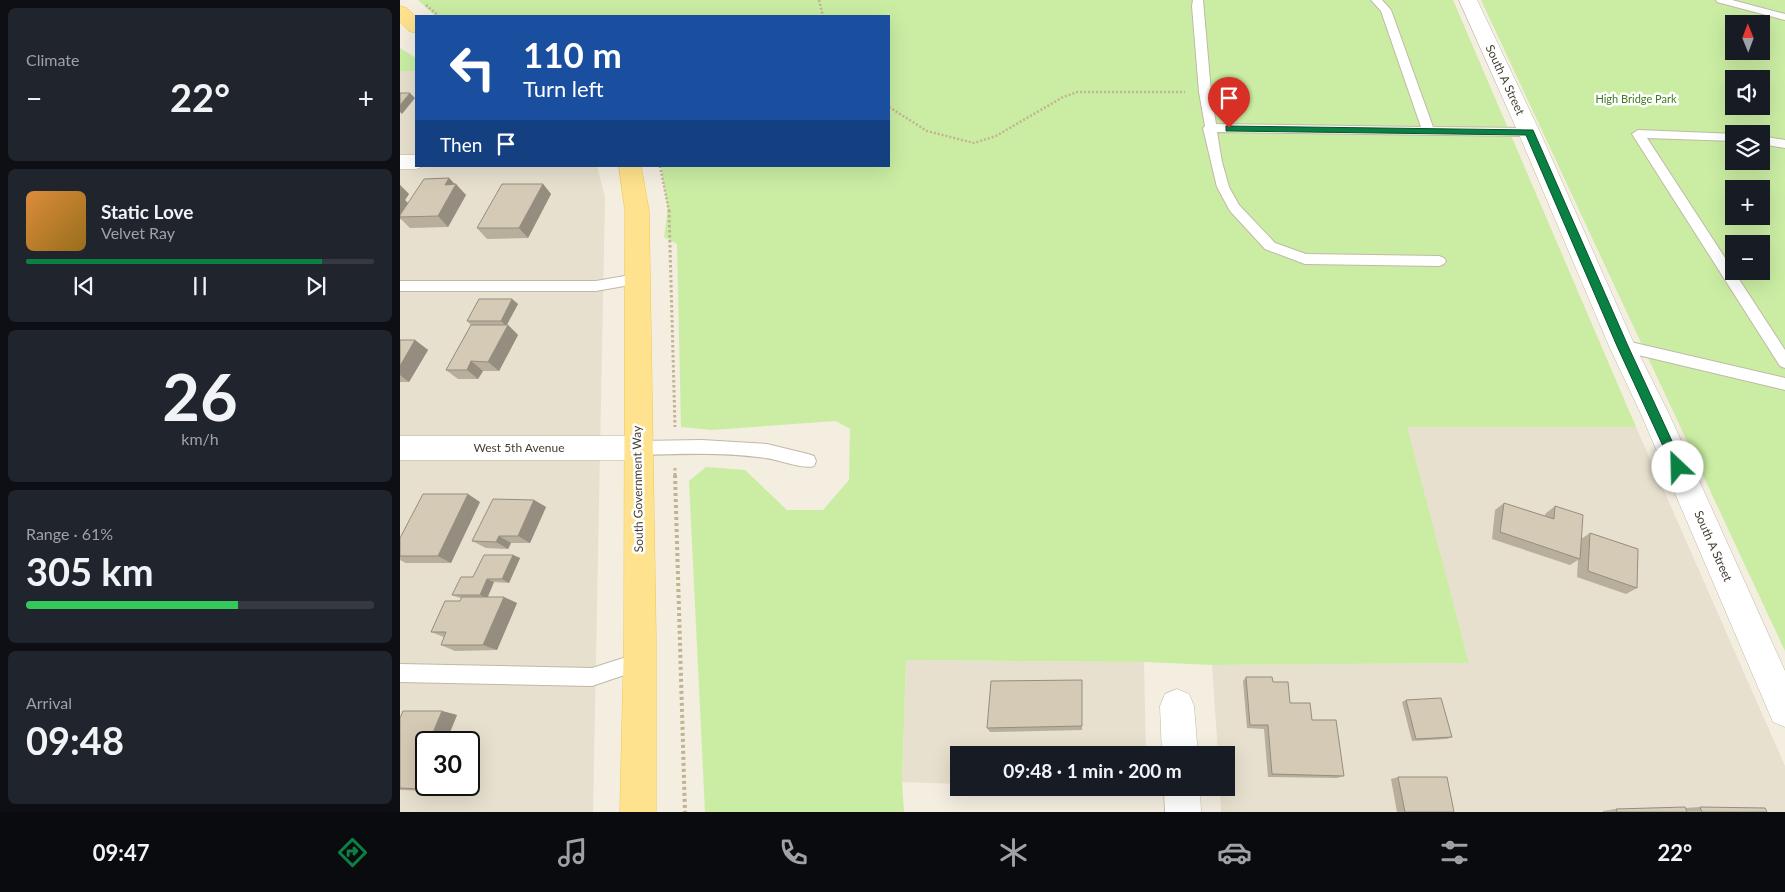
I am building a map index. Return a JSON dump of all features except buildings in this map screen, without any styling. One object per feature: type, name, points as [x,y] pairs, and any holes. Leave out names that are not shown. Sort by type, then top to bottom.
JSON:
[{"type":"main road","points":[[400,12],[415,26]]},
{"type":"main road","name":"South Government Way","points":[[630,167],[636,211],[638,812]]},
{"type":"street","name":"South A Street","points":[[1468,0],[1530,132],[1622,346],[1655,414],[1785,710]]},
{"type":"street","points":[[400,162],[415,162]]},
{"type":"street","name":"West 5th Avenue","points":[[400,448],[638,448]]},
{"type":"street","points":[[1177,706],[1179,746]]},
{"type":"street","points":[[1182,796],[1183,812]]},
{"type":"lane","points":[[1198,0],[1196,6],[1210,128],[1223,187],[1234,208],[1270,246],[1305,259],[1439,261]]},
{"type":"lane","points":[[1376,0],[1386,10],[1428,130]]},
{"type":"lane","points":[[1721,0],[1785,17]]},
{"type":"lane","points":[[1210,128],[1530,132]]},
{"type":"lane","points":[[1725,137],[1638,134],[1785,362]]},
{"type":"lane","points":[[1770,142],[1785,144]]},
{"type":"lane","points":[[400,286],[596,286],[636,279]]},
{"type":"lane","points":[[1622,346],[1785,384]]},
{"type":"lane","points":[[638,448],[757,449],[786,453],[808,460]]},
{"type":"lane","points":[[400,673],[592,677],[639,662]]},
{"type":"path","points":[[818,0],[823,15]]},
{"type":"path","points":[[423,2],[438,15]]},
{"type":"path","points":[[890,108],[927,131],[974,143],[996,136],[1063,97],[1077,92],[1205,92]]},
{"type":"path","points":[[660,167],[669,206],[685,812]]},
{"type":"shaded area","points":[[400,71],[415,71],[415,167],[597,167],[605,197],[593,812],[400,812]]},
{"type":"shaded area","points":[[1406,427],[1636,427],[1785,766],[1785,812],[1221,812],[1220,796],[1235,796],[1235,746],[1217,746],[1212,665],[1469,663]]},
{"type":"shaded area","points":[[906,660],[1144,662],[1146,746],[950,746],[950,784],[902,782]]},
{"type":"green space","points":[[418,0],[1453,0],[1636,427],[1407,427],[1469,663],[1212,665],[1144,662],[906,660],[902,782],[904,812],[705,812],[689,481],[706,467],[745,470],[787,510],[823,510],[849,480],[850,429],[836,421],[711,430],[681,427],[677,244],[664,237],[668,209],[661,167],[890,167],[890,15],[434,15]]},
{"type":"green space","name":"High Bridge Park","points":[[1481,0],[1785,0],[1785,651]]},
{"type":"green space","points":[[400,48],[415,57],[415,71],[400,71]]},
{"type":"route","points":[[1229,128],[1530,132],[1622,346],[1678,467]]}]
